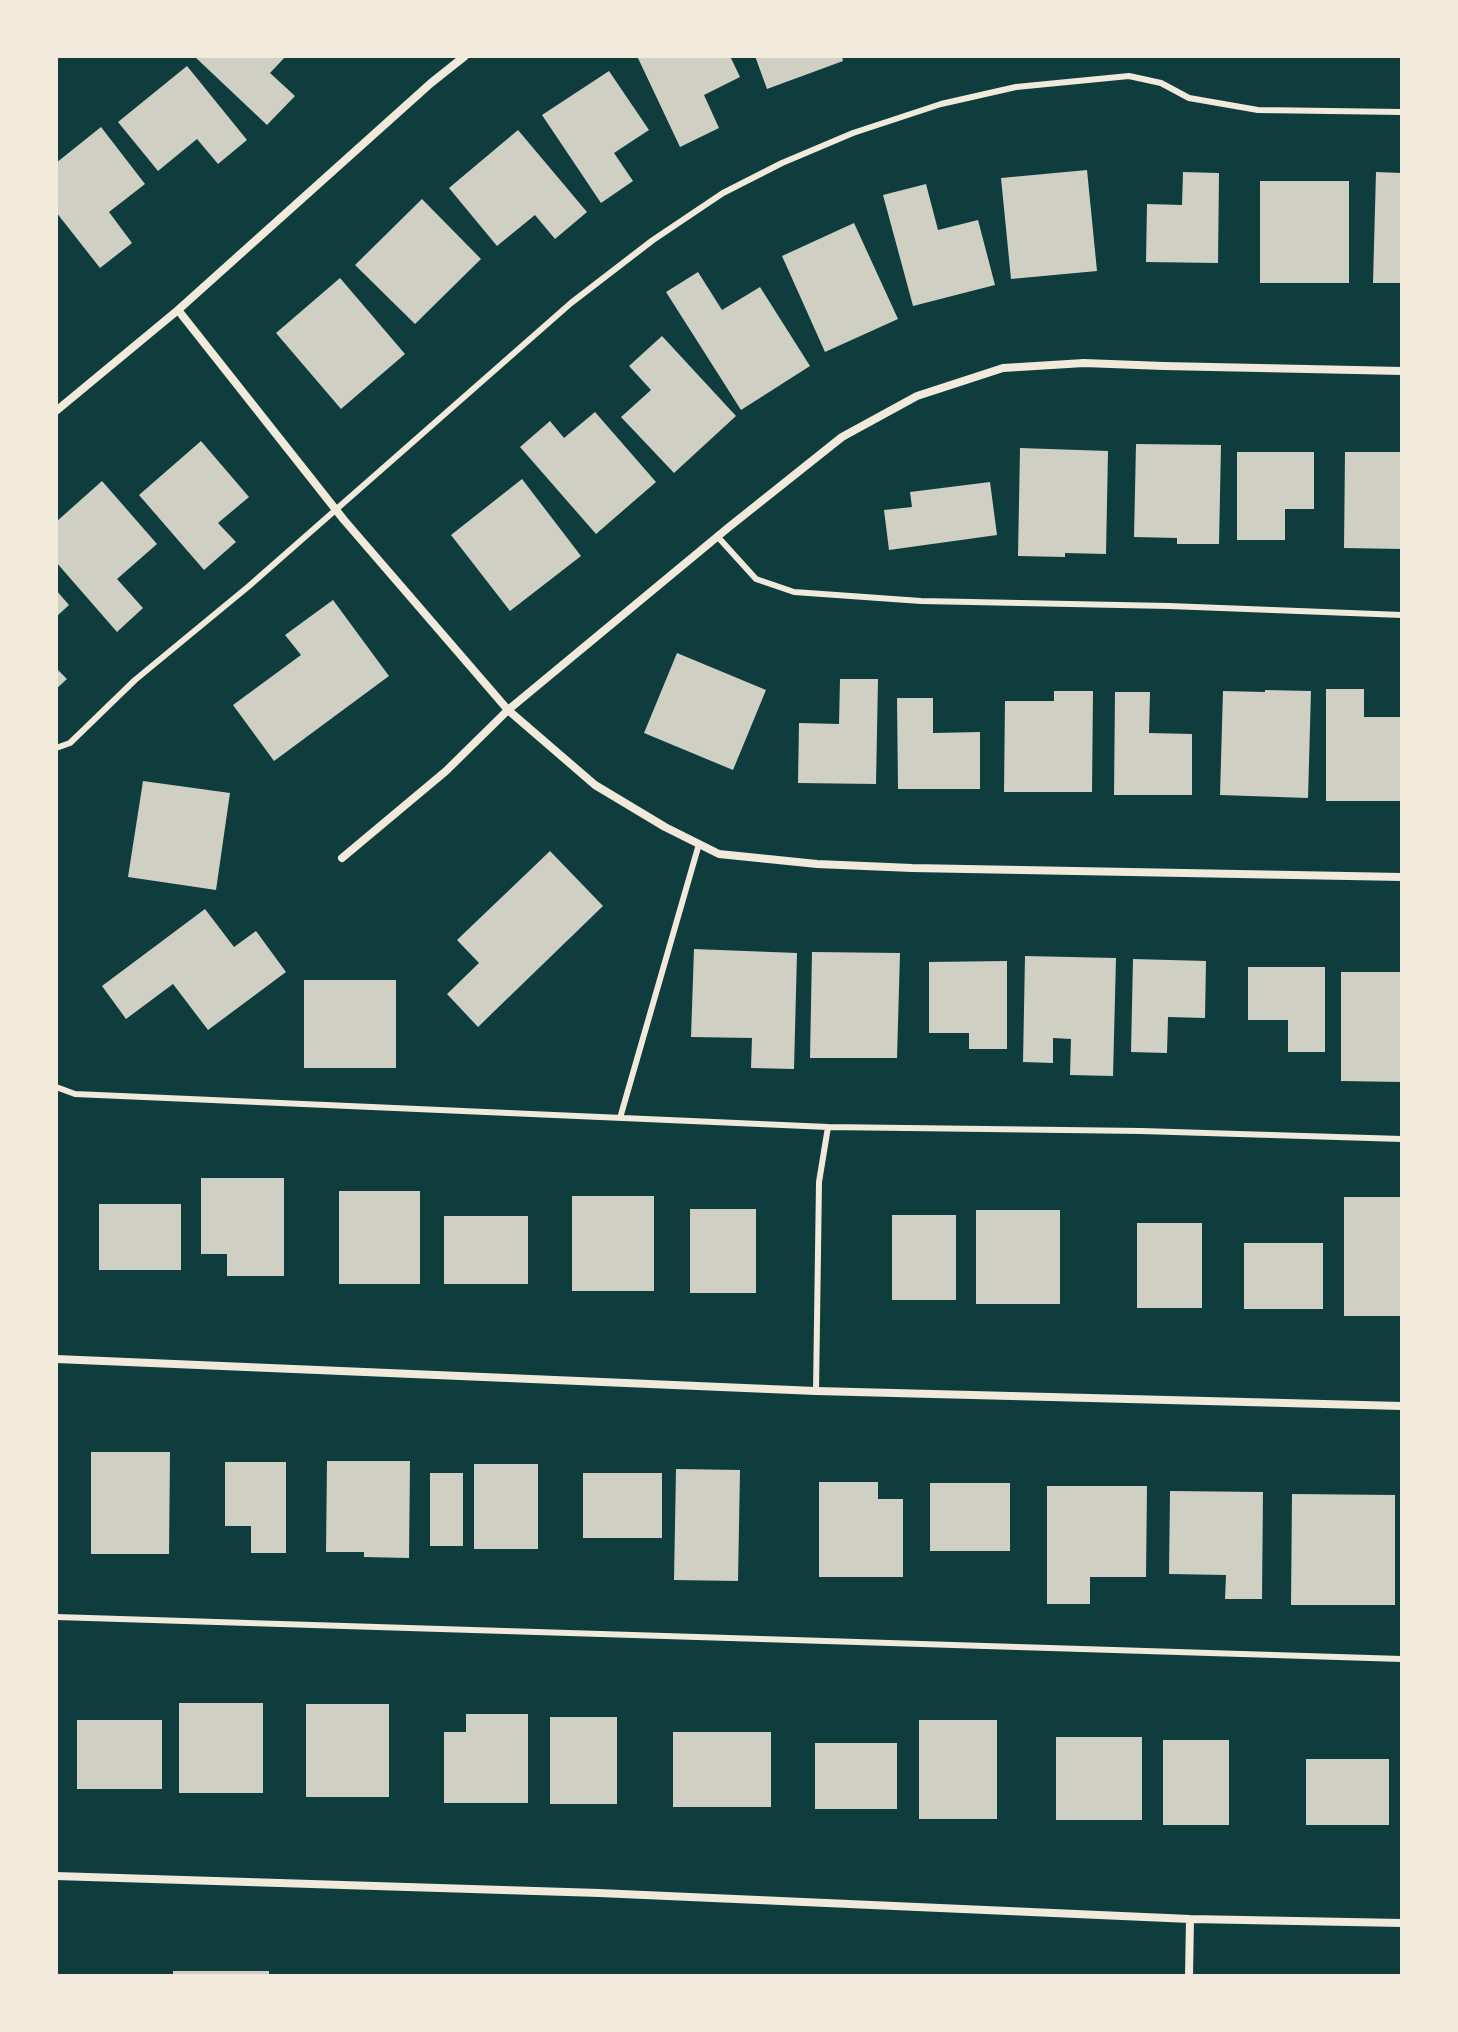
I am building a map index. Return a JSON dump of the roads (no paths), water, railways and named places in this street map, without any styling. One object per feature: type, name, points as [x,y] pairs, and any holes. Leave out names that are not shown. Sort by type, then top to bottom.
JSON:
[{"type":"street","points":[[56,411],[178,310],[465,56]]},
{"type":"street","points":[[178,310],[335,510],[508,710],[595,785],[665,827],[719,854],[833,865],[912,868],[1402,877]]},
{"type":"street","points":[[342,858],[446,771],[508,710],[717,536],[842,437],[917,396],[1003,368],[1084,363],[1402,371]]},
{"type":"street","points":[[56,1359],[816,1391],[1402,1406]]},
{"type":"street","points":[[56,1876],[584,1893],[1190,1919],[1402,1923]]},
{"type":"street","points":[[1189,1976],[1190,1919]]},
{"type":"lane","points":[[56,748],[70,743],[135,680],[249,586],[571,303],[653,240],[723,193],[782,163],[853,133],[941,104],[1016,87],[1129,76],[1161,83],[1189,98],[1258,110],[1402,112]]},
{"type":"lane","points":[[717,536],[756,579],[794,592],[921,601],[1402,615]]},
{"type":"lane","points":[[620,1118],[699,844]]},
{"type":"lane","points":[[56,1087],[75,1094],[828,1127],[1141,1131],[1402,1139]]},
{"type":"lane","points":[[816,1391],[819,1182],[828,1127]]},
{"type":"lane","points":[[56,1617],[1402,1659]]}]
